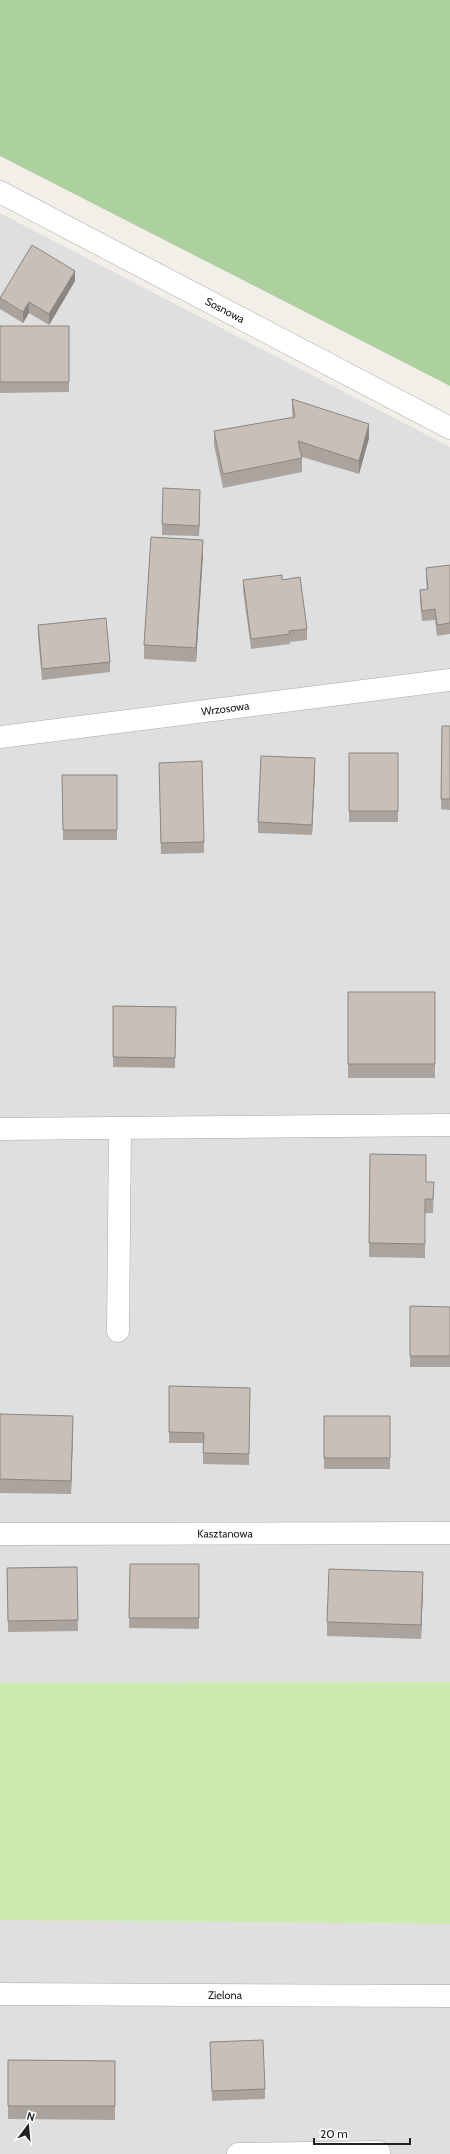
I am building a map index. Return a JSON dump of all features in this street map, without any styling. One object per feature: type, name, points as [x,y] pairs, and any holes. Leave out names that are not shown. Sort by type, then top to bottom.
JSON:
[{"type":"street","name":"Sosnowa","points":[[0,192],[450,428]]},
{"type":"street","name":"Wrzosowa","points":[[0,737],[450,680]]},
{"type":"street","points":[[0,1129],[450,1125]]},
{"type":"street","points":[[118,1331],[120,1129]]},
{"type":"street","name":"Kasztanowa","points":[[0,1534],[450,1533]]},
{"type":"street","name":"Zielona","points":[[0,1994],[450,1996]]},
{"type":"street","points":[[238,2154],[379,2152]]},
{"type":"shaded area","points":[[0,213],[450,447],[450,1682],[0,1683]]},
{"type":"shaded area","points":[[0,1920],[450,1924],[450,2154],[0,2154]]},
{"type":"green space","points":[[0,0],[450,0],[450,386],[0,156]]},
{"type":"green space","points":[[450,1682],[450,1924],[0,1920],[0,1683]]},
{"type":"building","points":[[32,245],[75,271],[49,314],[29,302],[23,312],[0,298]]},
{"type":"building","points":[[0,326],[69,326],[69,382],[0,382]]},
{"type":"building","points":[[292,399],[369,424],[359,461],[298,441],[302,458],[223,474],[214,431],[295,417]]},
{"type":"building","points":[[163,488],[200,490],[199,526],[162,524]]},
{"type":"building","points":[[151,537],[203,540],[196,648],[144,645]]},
{"type":"building","points":[[450,565],[450,623],[437,625],[435,609],[422,611],[420,590],[428,589],[426,568]]},
{"type":"building","points":[[282,575],[282,580],[300,577],[307,629],[289,631],[290,634],[251,639],[243,580]]},
{"type":"building","points":[[106,618],[110,662],[42,669],[38,625]]},
{"type":"building","points":[[442,726],[450,726],[450,799],[441,799]]},
{"type":"building","points":[[349,753],[398,753],[398,811],[349,811]]},
{"type":"building","points":[[261,756],[315,758],[312,825],[258,822]]},
{"type":"building","points":[[202,761],[204,842],[161,843],[159,763]]},
{"type":"building","points":[[62,775],[117,775],[117,830],[63,830]]},
{"type":"building","points":[[348,992],[435,992],[435,1064],[348,1064]]},
{"type":"building","points":[[113,1006],[176,1007],[175,1058],[113,1057]]},
{"type":"building","points":[[370,1154],[426,1155],[426,1182],[434,1182],[433,1199],[425,1199],[425,1244],[369,1243]]},
{"type":"building","points":[[410,1306],[450,1307],[450,1356],[410,1356]]},
{"type":"building","points":[[169,1386],[250,1388],[249,1454],[203,1453],[204,1433],[169,1432]]},
{"type":"building","points":[[0,1414],[73,1416],[71,1481],[0,1479]]},
{"type":"building","points":[[324,1416],[390,1416],[390,1458],[324,1458]]},
{"type":"building","points":[[130,1564],[199,1564],[199,1618],[129,1618]]},
{"type":"building","points":[[77,1567],[78,1620],[8,1621],[7,1568]]},
{"type":"building","points":[[329,1569],[423,1572],[421,1625],[327,1622]]},
{"type":"building","points":[[263,2040],[265,2089],[212,2091],[210,2042]]},
{"type":"building","points":[[8,2060],[115,2061],[115,2106],[8,2106]]}]
